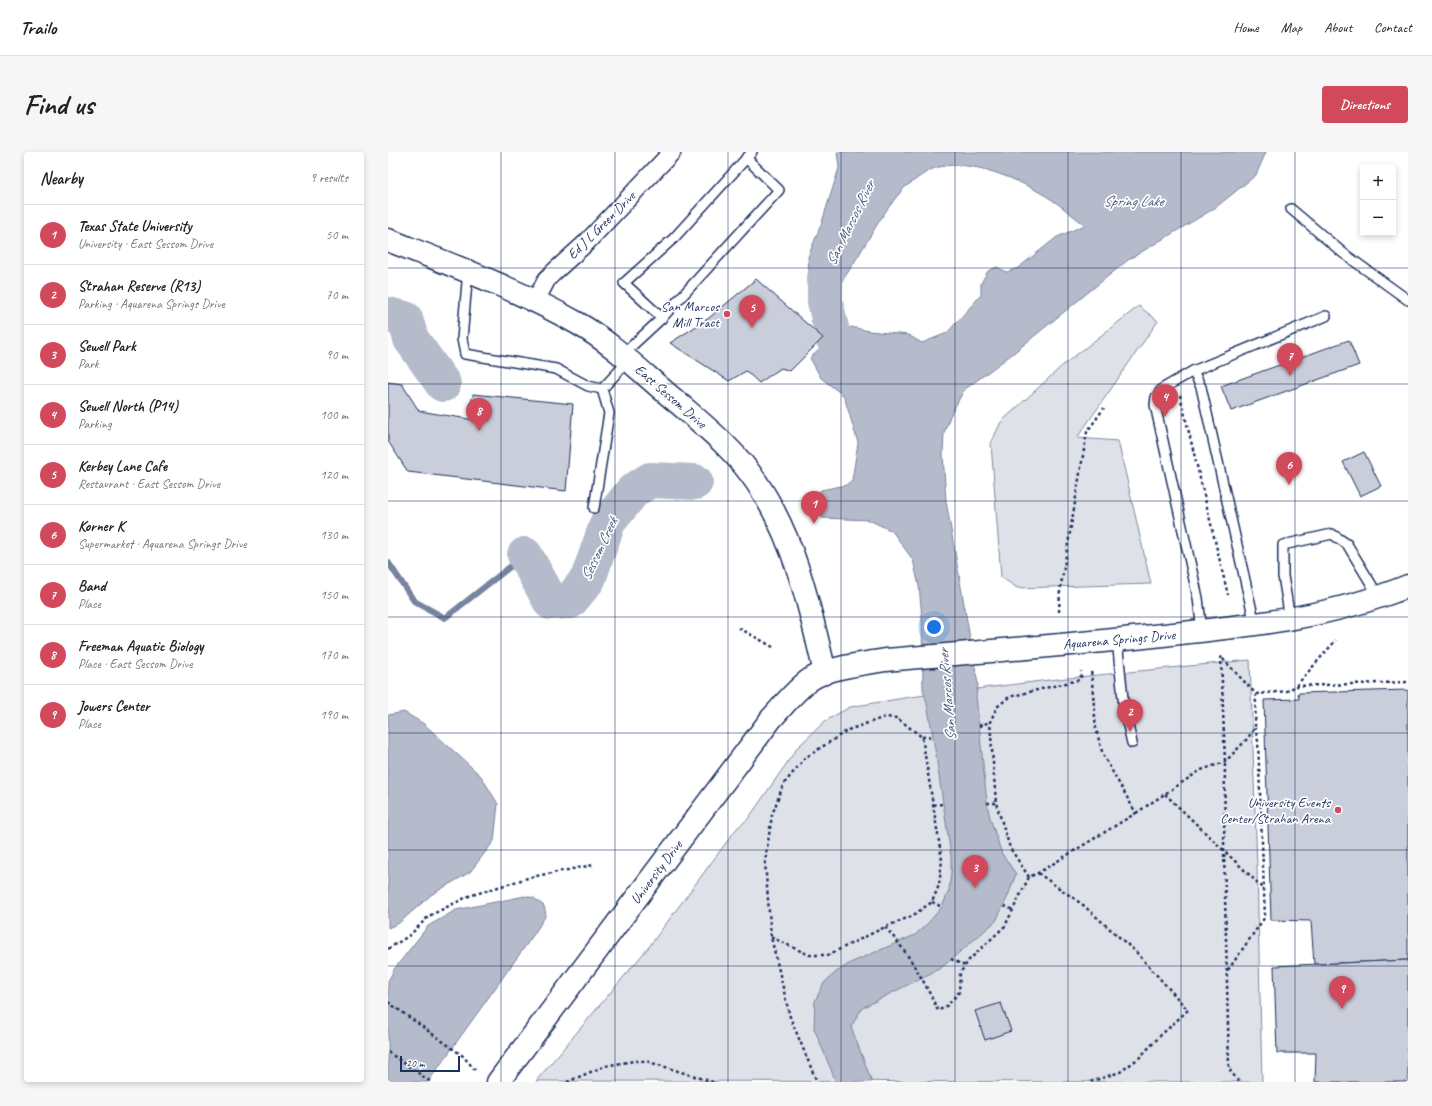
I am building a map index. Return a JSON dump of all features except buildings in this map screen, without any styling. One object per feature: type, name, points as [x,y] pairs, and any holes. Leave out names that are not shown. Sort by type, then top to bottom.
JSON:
[{"type":"main road","name":"East Sessom Drive","points":[[388,240],[468,271],[578,324],[625,357],[716,436],[742,461],[758,483],[773,509],[796,565],[815,629],[825,673]]},
{"type":"main road","name":"Aquarena Springs Drive","points":[[825,673],[886,660],[1117,640],[1255,625],[1321,613],[1379,597],[1408,586]]},
{"type":"main road","name":"University Drive","points":[[498,1082],[771,719],[798,690],[811,679],[825,673]]},
{"type":"street","name":"Ed J L Green Drive","points":[[535,302],[547,279],[586,243],[672,152]]},
{"type":"lane","points":[[602,388],[625,357],[662,318],[779,190],[749,155],[674,238],[624,283],[662,318]]},
{"type":"lane","points":[[1291,209],[1343,253],[1408,300]]},
{"type":"lane","points":[[468,271],[462,339],[465,354],[556,369],[588,386],[602,388]]},
{"type":"lane","points":[[1202,631],[1198,598],[1154,405],[1156,397],[1162,389],[1193,371],[1326,316]]},
{"type":"lane","points":[[1193,371],[1201,386],[1255,625]]},
{"type":"lane","points":[[594,508],[609,413],[602,388]]},
{"type":"lane","points":[[1290,619],[1283,576],[1283,546],[1332,534],[1347,544],[1379,597]]},
{"type":"lane","points":[[1117,640],[1124,708],[1132,743]]},
{"type":"path","points":[[1174,382],[1182,399],[1228,595]]},
{"type":"path","points":[[1059,612],[1060,591],[1087,432],[1104,408]]},
{"type":"path","points":[[739,628],[773,647]]},
{"type":"path","points":[[1256,694],[1287,691],[1296,686],[1336,640]]},
{"type":"path","points":[[1227,970],[1265,916],[1258,741],[1255,728],[1256,694],[1221,656],[1226,762],[1224,851],[1229,1069],[1239,1082]]},
{"type":"path","points":[[1091,670],[1096,729],[1103,755],[1136,813]]},
{"type":"path","points":[[1029,877],[1010,848],[996,803],[990,722],[997,707],[1009,697],[1078,680],[1081,678],[1081,671]]},
{"type":"path","points":[[1296,686],[1408,682]]},
{"type":"path","points":[[771,937],[809,955],[828,955],[885,927],[912,916],[932,902],[939,885],[942,860],[922,738],[897,718],[885,717],[848,730],[805,758],[783,785],[772,815],[765,862],[771,937],[790,1018],[817,1082]]},
{"type":"path","points":[[979,726],[990,722]]},
{"type":"path","points":[[885,927],[903,947],[921,976],[938,1010],[948,1005],[959,992],[960,973],[969,960],[1005,926],[1029,877],[1136,813],[1201,770],[1226,762],[1255,728]]},
{"type":"path","points":[[922,738],[933,736]]},
{"type":"path","points":[[1165,794],[1263,888]]},
{"type":"path","points":[[987,803],[996,803]]},
{"type":"path","points":[[933,805],[943,804]]},
{"type":"path","points":[[388,948],[410,935],[429,916],[469,896],[531,877],[593,865]]},
{"type":"path","points":[[1038,873],[1083,905],[1136,952],[1188,1010],[1160,1035],[1139,1058],[1120,1072],[1090,1082]]},
{"type":"path","points":[[932,902],[942,907]]},
{"type":"path","points":[[1004,906],[1013,910]]},
{"type":"path","points":[[951,959],[965,966]]},
{"type":"path","points":[[388,1002],[463,1056],[474,1070]]},
{"type":"path","points":[[388,1052],[431,1082]]},
{"type":"path","points":[[567,1082],[605,1066],[634,1061],[646,1061],[713,1082]]},
{"type":"shaded area","points":[[1139,306],[1158,321],[1077,438],[1118,441],[1151,584],[1017,588],[1001,577],[991,443],[1001,422],[1062,366]]},
{"type":"shaded area","points":[[1250,660],[1262,1082],[536,1081],[648,948],[737,828],[748,819],[798,747],[825,721],[850,707],[910,697],[1058,679]]},
{"type":"water","name":"Spring Lake","points":[[837,152],[1266,152],[1256,175],[1215,208],[1128,260],[1011,355],[964,390],[950,416],[944,433],[943,454],[946,501],[978,684],[976,696],[987,803],[990,818],[1002,854],[1016,874],[1008,896],[996,921],[941,968],[862,1008],[851,1027],[872,1082],[836,1082],[814,1028],[815,1001],[824,983],[835,973],[850,963],[915,935],[928,923],[942,907],[949,890],[951,856],[933,736],[923,690],[922,618],[919,586],[913,560],[892,531],[869,520],[822,518],[813,497],[821,490],[846,485],[852,480],[858,443],[844,396],[821,378],[810,358],[833,337],[851,327],[869,331],[908,335],[922,343],[947,333],[981,295],[981,283],[988,271],[997,267],[1007,272],[1018,268],[1057,237],[1085,225],[1046,196],[1017,181],[985,169],[953,165],[939,167],[926,172],[905,187],[887,209],[842,281],[809,276],[808,257],[822,222],[839,168]]},
{"type":"water","points":[[404,712],[424,724],[481,776],[498,804],[494,841],[470,872],[431,895],[399,923],[388,928],[388,715]]},
{"type":"water","points":[[525,896],[534,898],[544,906],[546,915],[428,1082],[388,1082],[388,981],[395,968],[428,926],[456,910]]},
{"type":"waterway","name":"San Marcos River","points":[[860,377],[840,354],[833,337],[825,301],[825,278],[830,259],[885,152]]},
{"type":"waterway","name":"Sessom Creek","points":[[388,315],[405,319],[411,339],[443,384]]},
{"type":"waterway","name":"Sessom Creek","points":[[525,555],[551,602],[570,601],[588,579],[608,522],[633,491],[650,480],[695,482]]},
{"type":"waterway","points":[[388,562],[414,601],[445,618],[525,555]]},
{"type":"place","name":"San Marcos Mill Tract","points":[[727,314]]},
{"type":"place","name":"Kerbey Lane Cafe","points":[[752,328]]},
{"type":"place","name":"Band","points":[[1290,376]]},
{"type":"place","name":"Sewell North (P14)","points":[[1165,417]]},
{"type":"place","name":"Freeman Aquatic Biology","points":[[479,431]]},
{"type":"place","name":"Korner K","points":[[1289,485]]},
{"type":"place","name":"Texas State University","points":[[814,524]]},
{"type":"place","name":"Strahan Reserve (R13)","points":[[1130,732]]},
{"type":"place","name":"University Events Center/Strahan Arena","points":[[1338,810]]},
{"type":"place","name":"Sewell Park","points":[[975,888]]},
{"type":"place","name":"Jowers Center","points":[[1342,1009]]}]
